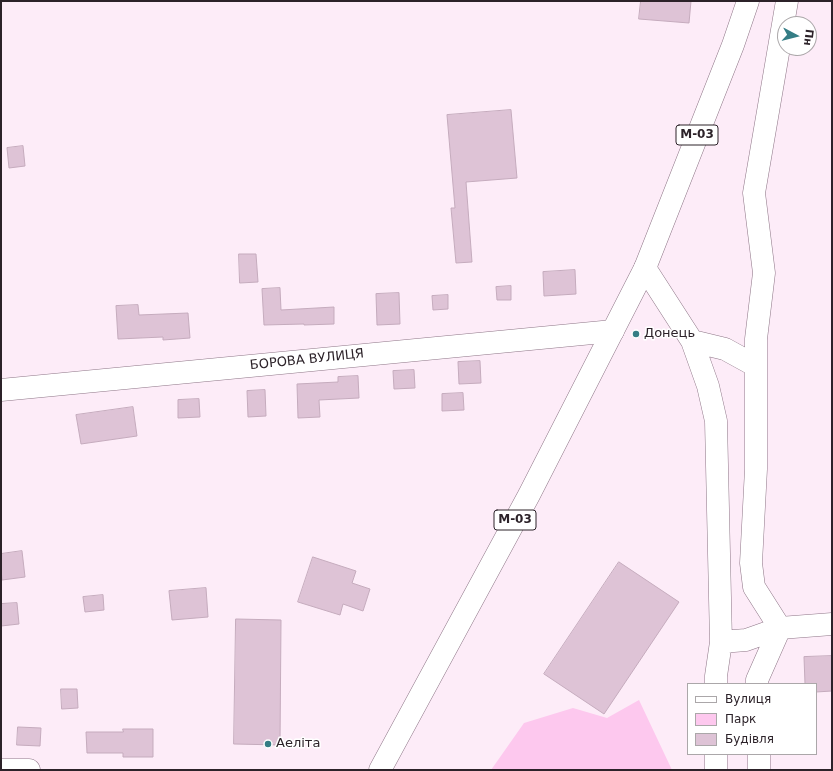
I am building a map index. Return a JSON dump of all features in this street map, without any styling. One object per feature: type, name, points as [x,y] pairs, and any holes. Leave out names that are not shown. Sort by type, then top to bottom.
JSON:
[{"type":"main road","name":"М-03","points":[[380,770],[529,495],[645,268],[733,45],[748,1]]},
{"type":"main road","points":[[780,628],[754,587],[751,563],[756,469],[756,339],[764,273],[754,192],[787,1]]},
{"type":"main road","points":[[645,268],[692,341],[708,386],[716,421],[721,642],[716,683]]},
{"type":"main road","name":"БОРОВА ВУЛИЦЯ","points":[[1,390],[613,330]]},
{"type":"main road","points":[[692,341],[724,349],[756,366]]},
{"type":"main road","points":[[721,642],[746,640],[780,628],[832,624]]},
{"type":"main road","points":[[757,683],[780,628]]},
{"type":"main road","points":[[716,755],[716,770]]},
{"type":"main road","points":[[759,755],[759,770]]},
{"type":"main road","points":[[1,770],[29,770]]},
{"type":"green space","points":[[639,700],[672,770],[491,770],[524,723],[573,708],[607,718]]},
{"type":"building","points":[[641,1],[691,1],[689,23],[639,19]]},
{"type":"building","points":[[511,110],[517,178],[466,182],[472,262],[456,263],[451,208],[455,208],[447,115]]},
{"type":"building","points":[[23,146],[25,166],[9,168],[7,148]]},
{"type":"building","points":[[239,254],[256,254],[258,282],[240,283]]},
{"type":"building","points":[[575,270],[576,294],[544,296],[543,272]]},
{"type":"building","points":[[511,286],[511,300],[497,300],[496,287]]},
{"type":"building","points":[[280,288],[281,310],[334,307],[334,324],[264,325],[262,289]]},
{"type":"building","points":[[399,293],[400,324],[377,325],[376,294]]},
{"type":"building","points":[[448,295],[448,309],[433,310],[432,296]]},
{"type":"building","points":[[138,305],[139,315],[188,313],[190,338],[163,340],[163,337],[118,339],[116,306]]},
{"type":"building","points":[[480,361],[481,383],[459,384],[458,362]]},
{"type":"building","points":[[414,370],[415,388],[394,389],[393,371]]},
{"type":"building","points":[[358,376],[359,398],[319,400],[320,417],[298,418],[297,384],[338,382],[338,377]]},
{"type":"building","points":[[265,390],[266,416],[248,417],[247,391]]},
{"type":"building","points":[[463,393],[464,410],[442,411],[442,394]]},
{"type":"building","points":[[199,399],[200,417],[178,418],[178,400]]},
{"type":"building","points":[[133,407],[137,436],[81,444],[76,415]]},
{"type":"building","points":[[22,551],[25,577],[2,580],[1,554]]},
{"type":"building","points":[[313,557],[356,571],[352,583],[370,589],[363,611],[343,604],[340,615],[298,602]]},
{"type":"building","points":[[619,562],[679,602],[604,714],[544,674]]},
{"type":"building","points":[[206,588],[208,617],[172,620],[169,591]]},
{"type":"building","points":[[103,595],[104,610],[85,612],[83,597]]},
{"type":"building","points":[[17,603],[19,624],[1,626],[1,604]]},
{"type":"building","points":[[236,619],[281,620],[280,745],[234,744]]},
{"type":"building","points":[[832,656],[832,691],[817,692],[817,683],[805,683],[804,657]]},
{"type":"building","points":[[61,689],[77,689],[78,708],[62,709]]},
{"type":"building","points":[[18,727],[41,728],[40,746],[17,745]]},
{"type":"building","points":[[123,729],[153,729],[153,757],[123,757],[123,753],[87,753],[86,732],[123,732]]},
{"type":"place","name":"Донець","points":[[636,334]]},
{"type":"place","name":"Аеліта","points":[[268,744]]}]
